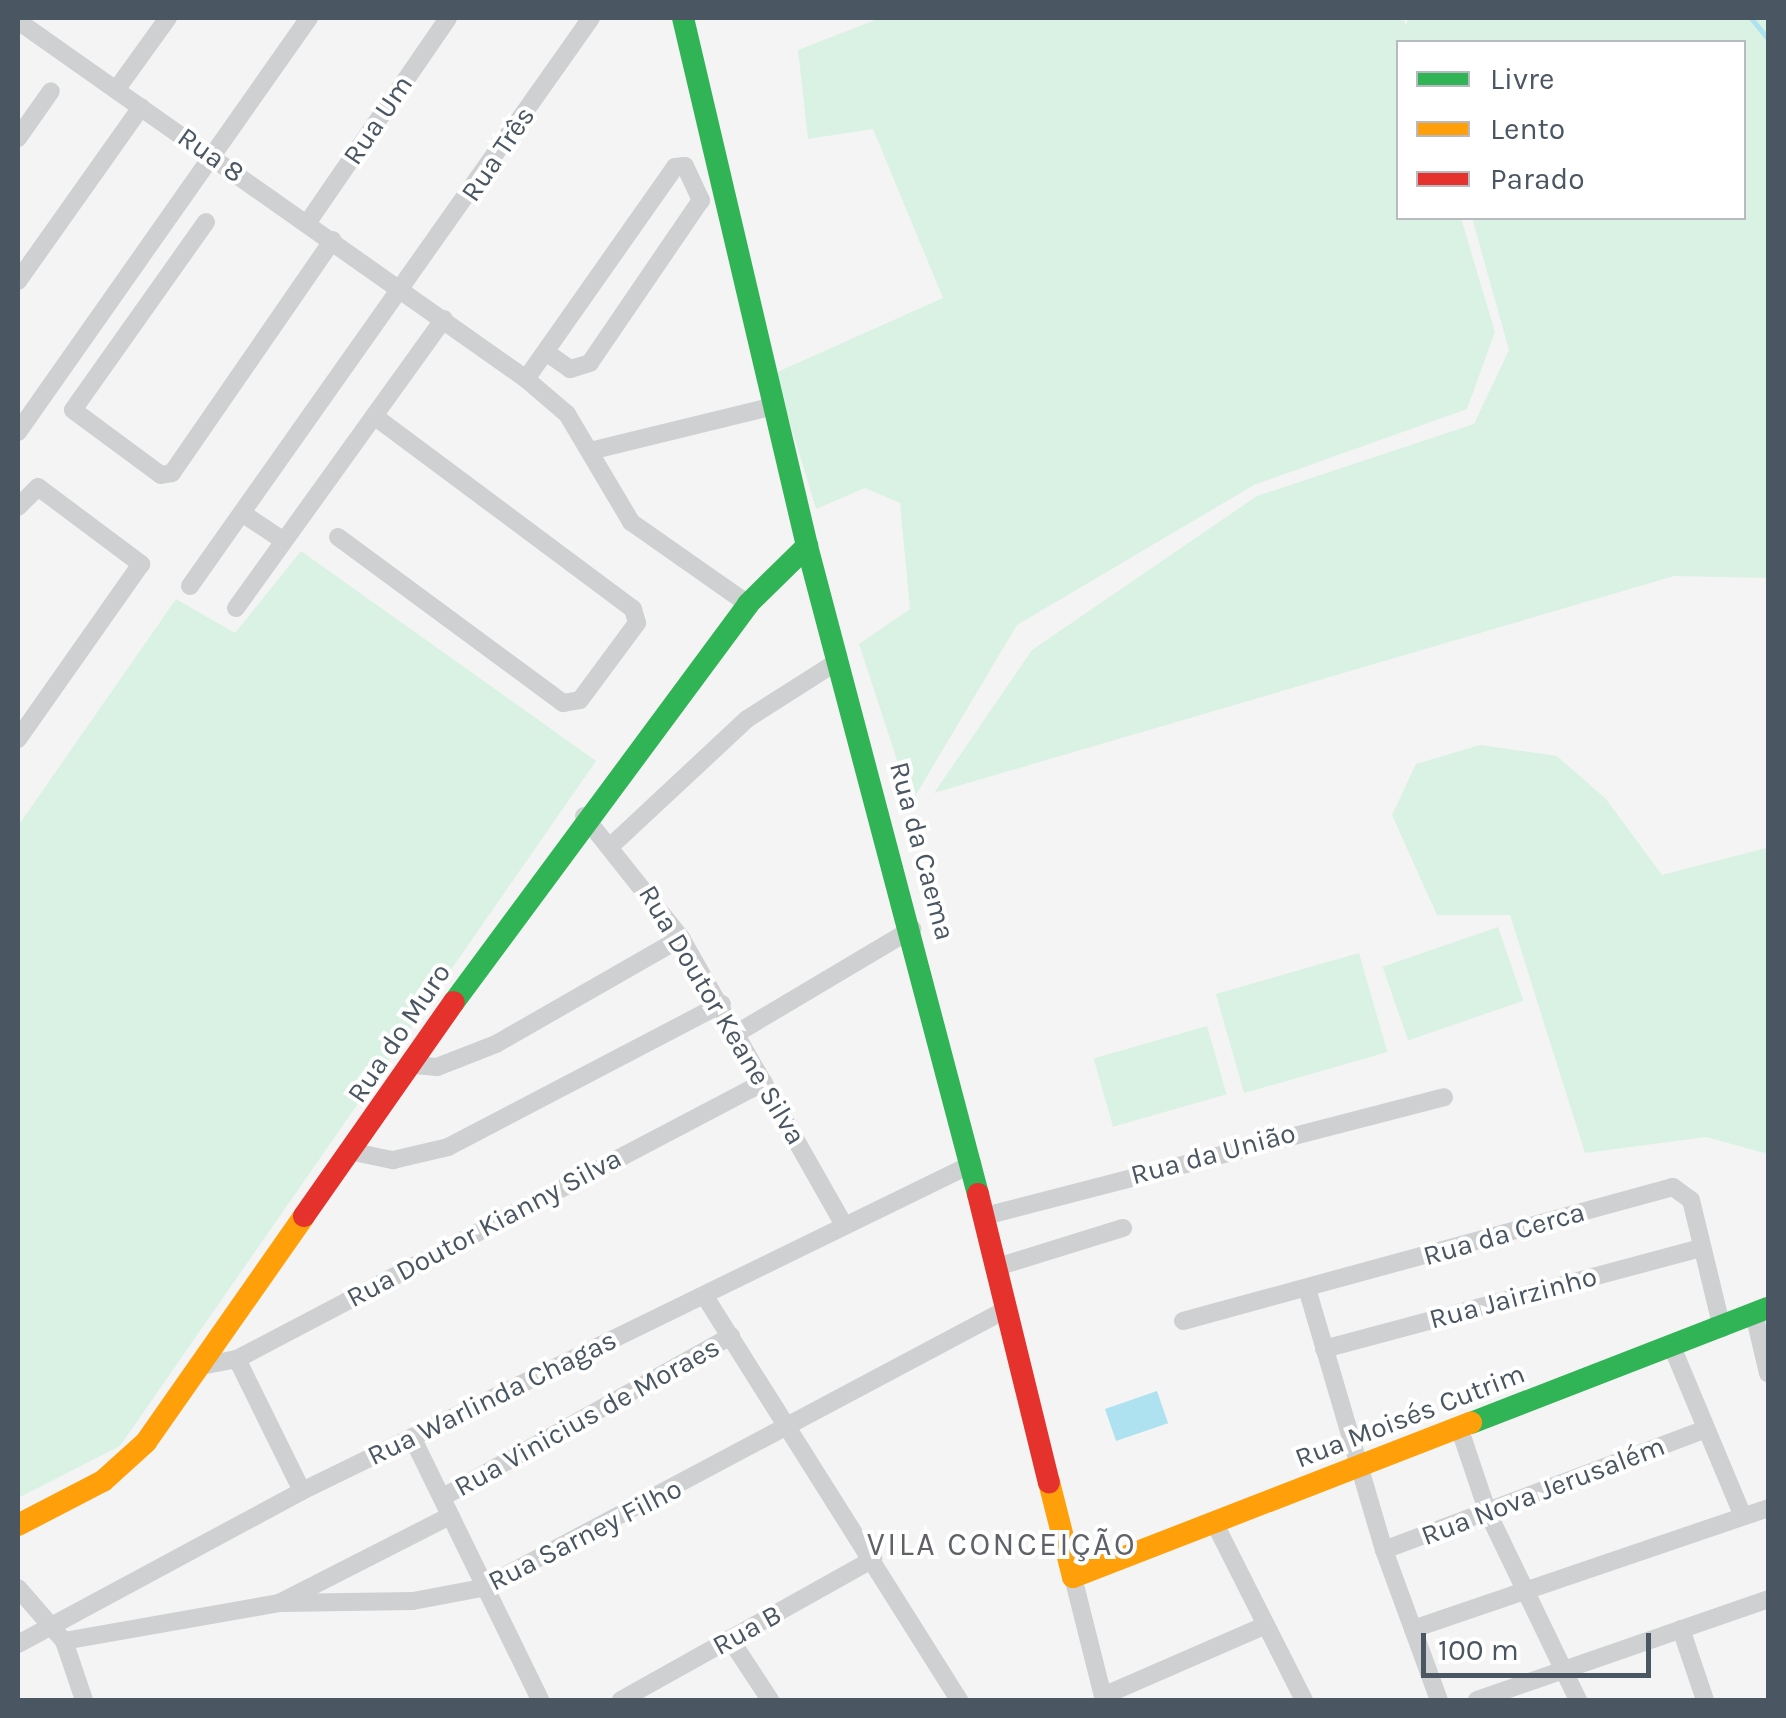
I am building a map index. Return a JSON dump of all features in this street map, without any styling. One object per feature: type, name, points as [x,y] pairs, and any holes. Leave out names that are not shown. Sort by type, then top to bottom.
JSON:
[{"type":"street","points":[[116,90],[168,18]]},
{"type":"street","points":[[18,432],[309,18]]},
{"type":"street","name":"Rua Um","points":[[308,222],[448,18]]},
{"type":"street","name":"Rua Três","points":[[190,586],[404,290],[591,18]]},
{"type":"street","name":"Rua da Caema","points":[[682,18],[808,546],[912,929],[1103,1698]]},
{"type":"street","name":"Rua 8","points":[[29,23],[116,90],[526,379],[567,414],[590,451],[608,494],[631,522],[748,604]]},
{"type":"street","points":[[18,138],[51,91]]},
{"type":"street","points":[[18,281],[141,107]]},
{"type":"street","points":[[526,379],[675,167],[685,166],[701,200],[590,363],[570,369],[546,352]]},
{"type":"street","points":[[206,222],[73,410],[161,475],[172,474],[333,240]]},
{"type":"street","points":[[236,608],[444,319]]},
{"type":"street","points":[[590,451],[774,406]]},
{"type":"street","points":[[338,537],[563,703],[580,700],[637,623],[633,609],[374,416]]},
{"type":"street","points":[[18,739],[141,564],[38,488],[20,499]]},
{"type":"street","points":[[242,513],[284,541]]},
{"type":"street","name":"Rua do Muro","points":[[18,1526],[125,1466],[354,1152],[584,816],[748,604],[808,546]]},
{"type":"street","points":[[614,844],[747,719],[838,661]]},
{"type":"street","name":"Rua Doutor Keane Silva","points":[[584,816],[614,844],[681,938],[722,1004],[844,1225]]},
{"type":"street","points":[[736,1032],[912,929]]},
{"type":"street","points":[[414,1065],[437,1066],[496,1044],[681,938]]},
{"type":"street","points":[[354,1152],[393,1160],[448,1148],[722,1004]]},
{"type":"street","name":"Rua Doutor Kianny Silva","points":[[201,1366],[237,1359],[764,1082]]},
{"type":"street","name":"Rua da União","points":[[985,1216],[1444,1097]]},
{"type":"street","name":"Rua Warlinda Chagas","points":[[18,1644],[302,1491],[972,1164]]},
{"type":"street","name":"Rua da Cerca","points":[[1183,1321],[1308,1292],[1673,1187],[1687,1192],[1722,1328]]},
{"type":"street","points":[[997,1267],[1123,1228]]},
{"type":"street","name":"Rua Jairzinho","points":[[1324,1349],[1702,1248]]},
{"type":"street","points":[[1308,1292],[1384,1550],[1440,1700]]},
{"type":"street","points":[[704,1295],[792,1426],[959,1700]]},
{"type":"street","name":"Rua Sarney Filho","points":[[64,1641],[279,1603],[413,1601],[482,1588],[1007,1309]]},
{"type":"street","points":[[1761,1311],[1768,1373]]},
{"type":"street","name":"Rua Moisés Cutrim","points":[[1072,1577],[1673,1349],[1761,1311]]},
{"type":"street","name":"Rua Vinicius de Moraes","points":[[443,1498],[731,1336]]},
{"type":"street","points":[[1673,1349],[1701,1431],[1742,1514]]},
{"type":"street","points":[[237,1359],[302,1491]]},
{"type":"street","points":[[1460,1427],[1488,1513],[1578,1700]]},
{"type":"street","name":"Rua Nova Jerusalém","points":[[1384,1550],[1701,1431]]},
{"type":"street","points":[[412,1437],[482,1588],[540,1700]]},
{"type":"street","points":[[1413,1629],[1768,1508]]},
{"type":"street","name":"Rua Vinicius de Moraes","points":[[279,1603],[450,1516]]},
{"type":"street","points":[[1215,1524],[1304,1700]]},
{"type":"street","name":"Rua B","points":[[620,1700],[872,1559]]},
{"type":"street","points":[[18,1588],[64,1641],[84,1700]]},
{"type":"street","points":[[1477,1700],[1768,1599]]},
{"type":"street","points":[[1103,1698],[1264,1626]]},
{"type":"street","points":[[1682,1630],[1706,1700]]},
{"type":"street","points":[[730,1639],[770,1700]]},
{"type":"green space","points":[[880,18],[1403,18],[1406,26],[1408,18],[1768,18],[1768,578],[1674,576],[934,793],[1032,650],[1257,496],[1474,424],[1509,350],[1473,220],[1746,220],[1746,40],[1396,40],[1396,220],[1462,220],[1495,332],[1467,409],[1254,485],[1017,625],[911,803],[859,644],[910,609],[900,503],[865,488],[816,509],[775,373],[943,298],[873,129],[808,139],[798,50]]},
{"type":"green space","points":[[301,551],[596,761],[120,1446],[18,1498],[18,826],[176,599],[235,633]]},
{"type":"green space","points":[[1480,745],[1557,756],[1606,799],[1662,875],[1766,848],[1768,840],[1768,1154],[1706,1137],[1585,1153],[1510,915],[1437,915],[1392,815],[1416,764]]},
{"type":"green space","points":[[1498,927],[1523,1001],[1408,1040],[1383,967]]},
{"type":"green space","points":[[1359,953],[1387,1052],[1244,1093],[1216,994]]},
{"type":"green space","points":[[1207,1026],[1227,1094],[1113,1127],[1094,1059]]},
{"type":"water","points":[[1157,1391],[1168,1423],[1116,1441],[1105,1409]]},
{"type":"waterway","points":[[1751,18],[1768,39]]},
{"type":"traffic: fast","points":[[683,18],[807,546],[978,1194]]},
{"type":"traffic: fast","points":[[454,1002],[748,604],[807,546]]},
{"type":"traffic: fast","points":[[1471,1423],[1768,1308]]},
{"type":"traffic: slow","points":[[18,1525],[103,1481],[146,1442],[304,1216]]},
{"type":"traffic: slow","points":[[1049,1482],[1073,1577],[1471,1423]]},
{"type":"traffic: jam","points":[[304,1216],[454,1002]]},
{"type":"traffic: jam","points":[[978,1194],[1049,1482]]},
{"type":"district","name":"VILA CONCEIÇÃO","points":[[1002,1545]]}]
